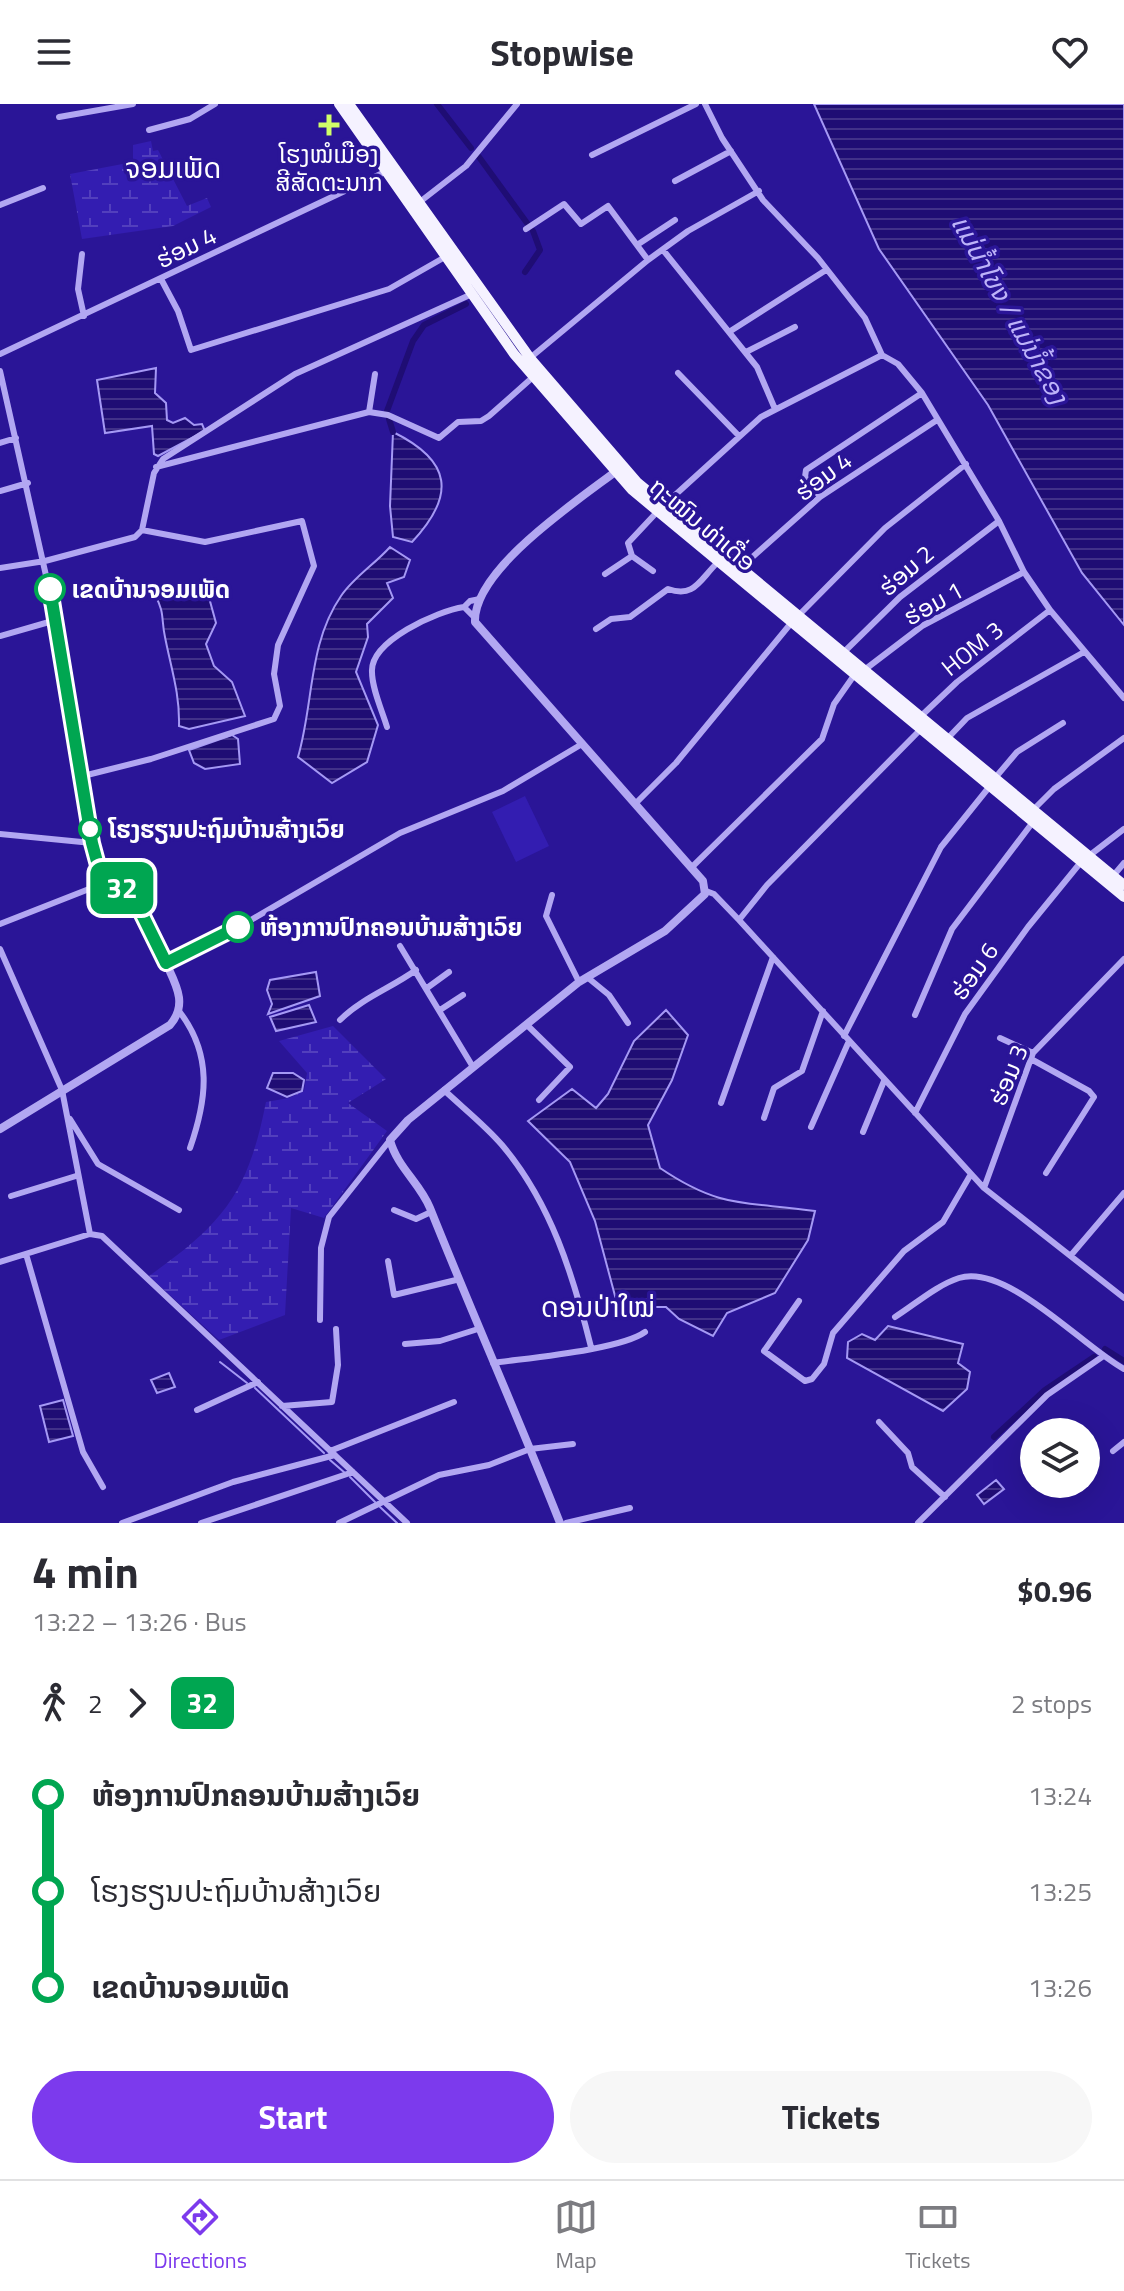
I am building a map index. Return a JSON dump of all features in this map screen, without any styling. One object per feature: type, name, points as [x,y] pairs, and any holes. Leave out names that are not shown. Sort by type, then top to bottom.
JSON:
[{"type":"main road","name":"ຖະໝົນ ທ່າເດື່ອ","points":[[339,104],[421,201],[530,358],[618,469]]},
{"type":"main road","name":"ຖະໝົນ ທ່າເດື່ອ","points":[[349,104],[445,257],[533,377],[618,469],[717,563],[842,653],[859,673]]},
{"type":"main road","name":"ຖະໝົນ ທ່າເດື່ອ","points":[[660,509],[739,569],[859,673],[1086,860],[1124,897]]},
{"type":"main road","name":"ຖະໝົນ ທ່າເດື່ອ","points":[[922,723],[947,739],[992,782]]},
{"type":"main road","name":"ຖະໝົນ ທ່າເດື່ອ","points":[[1086,860],[1124,885]]},
{"type":"street","points":[[59,117],[133,104]]},
{"type":"street","points":[[149,130],[190,119],[215,104]]},
{"type":"street","points":[[421,201],[466,166],[517,104]]},
{"type":"street","points":[[592,155],[696,104]]},
{"type":"street","points":[[705,104],[763,200],[865,318],[882,355],[898,364],[922,393],[999,521],[1024,572],[1050,610],[1124,698]]},
{"type":"street","points":[[675,181],[731,151]]},
{"type":"street","name":"ຮ່ອມ 4","points":[[0,354],[390,168]]},
{"type":"street","points":[[0,205],[43,188]]},
{"type":"street","points":[[530,358],[648,260],[688,231],[726,213],[759,191]]},
{"type":"street","points":[[526,229],[564,204],[581,224],[608,206],[648,260]]},
{"type":"street","points":[[637,245],[675,220]]},
{"type":"street","points":[[663,250],[746,352],[764,379],[775,409]]},
{"type":"street","points":[[82,254],[78,289],[84,316]]},
{"type":"street","points":[[161,279],[178,311],[191,350],[377,293],[445,257]]},
{"type":"street","points":[[729,332],[826,270]]},
{"type":"street","points":[[0,568],[45,561],[135,537],[142,530],[156,467],[226,416],[295,374],[472,294]]},
{"type":"street","points":[[746,352],[795,327]]},
{"type":"street","points":[[653,571],[632,556],[628,543],[660,509],[739,436],[775,409],[852,373],[882,355]]},
{"type":"street","points":[[0,371],[45,561],[92,843],[99,869],[138,905],[179,991],[179,1011],[202,1053],[206,1084],[203,1110],[190,1148]]},
{"type":"street","points":[[678,373],[739,436]]},
{"type":"street","points":[[369,412],[375,374]]},
{"type":"street","points":[[156,467],[369,412],[388,415],[439,438],[458,422],[481,421],[489,416],[533,377]]},
{"type":"street","points":[[820,497],[805,477],[806,470],[922,393]]},
{"type":"street","name":"ຮ່ອມ 4","points":[[739,569],[820,497],[937,420]]},
{"type":"street","points":[[0,443],[16,438]]},
{"type":"street","points":[[635,804],[676,763],[795,619],[885,528],[966,464]]},
{"type":"street","points":[[474,617],[480,599],[498,570],[618,469]]},
{"type":"street","points":[[0,491],[28,483]]},
{"type":"street","points":[[83,776],[151,759],[274,719],[280,706],[274,674],[278,645],[313,572],[301,519],[225,541],[205,542],[142,530]]},
{"type":"street","name":"ຮ່ອມ 2","points":[[842,653],[900,597],[999,521]]},
{"type":"street","points":[[605,574],[632,556]]},
{"type":"street","points":[[596,629],[611,619],[630,617],[668,589],[680,594],[689,592],[717,563]]},
{"type":"street","name":"ຮ່ອມ 1","points":[[691,868],[822,739],[834,704],[859,673],[922,626],[1024,572]]},
{"type":"street","points":[[387,727],[371,673],[374,658],[384,645],[409,629],[480,599]]},
{"type":"street","points":[[464,607],[474,617],[477,627],[691,868],[706,891],[714,894],[739,920],[984,1188],[1072,1254],[1124,1298]]},
{"type":"street","name":"HOM 3","points":[[739,920],[767,885],[922,723],[957,682],[1050,610]]},
{"type":"street","points":[[0,636],[56,620]]},
{"type":"street","points":[[947,739],[967,718],[1084,652]]},
{"type":"street","points":[[811,1127],[847,1038],[941,847],[1017,752],[1063,723]]},
{"type":"street","points":[[915,1015],[952,929],[1033,816],[1054,789],[1124,738]]},
{"type":"street","points":[[166,963],[226,934],[400,833],[503,791],[582,744]]},
{"type":"street","name":"ຮ່ອມ 6","points":[[915,1113],[965,1014],[1028,927],[1086,860],[1124,829]]},
{"type":"street","points":[[0,834],[92,843]]},
{"type":"street","points":[[1113,876],[1124,863]]},
{"type":"street","points":[[0,924],[112,880]]},
{"type":"street","points":[[320,1320],[321,1248],[329,1217],[390,1140],[408,1120],[444,1090],[583,980],[665,931],[700,902],[706,891]]},
{"type":"street","points":[[552,895],[546,916],[583,980],[609,995],[628,1023]]},
{"type":"street","points":[[400,946],[473,1067]]},
{"type":"street","points":[[0,949],[62,1090],[76,1176],[90,1234]]},
{"type":"street","points":[[721,1103],[773,957]]},
{"type":"street","name":"ຮ່ອມ 3","points":[[984,1188],[1032,1056],[1124,959]]},
{"type":"street","points":[[340,1020],[353,1007],[388,991],[416,970]]},
{"type":"street","points":[[427,988],[449,972]]},
{"type":"street","points":[[440,1010],[463,995]]},
{"type":"street","points":[[0,1129],[25,1117],[62,1090],[166,1029],[179,1011]]},
{"type":"street","points":[[764,1118],[774,1088],[802,1071],[823,1011]]},
{"type":"street","points":[[527,1025],[570,1067],[539,1100]]},
{"type":"street","points":[[1000,1038],[1089,1091],[1094,1097],[1046,1173]]},
{"type":"street","points":[[863,1132],[884,1081]]},
{"type":"street","points":[[444,1090],[501,1144],[521,1170],[563,1250],[591,1347]]},
{"type":"street","points":[[68,1116],[98,1164],[179,1210]]},
{"type":"street","points":[[390,1140],[396,1160],[431,1212],[456,1280],[563,1523],[630,1508]]},
{"type":"street","points":[[799,1301],[764,1351],[805,1381],[812,1379],[824,1364],[833,1333],[904,1251],[943,1222],[971,1174]]},
{"type":"street","points":[[11,1196],[76,1176]]},
{"type":"street","points":[[1072,1254],[1124,1193]]},
{"type":"street","points":[[394,1210],[416,1219],[431,1212]]},
{"type":"street","points":[[0,1262],[90,1234],[102,1236],[332,1453],[349,1474],[407,1523]]},
{"type":"street","points":[[26,1254],[83,1452],[103,1487]]},
{"type":"street","points":[[388,1261],[394,1295],[456,1280]]},
{"type":"street","points":[[895,1317],[954,1279],[985,1278],[1041,1308],[1102,1357],[1124,1369]]},
{"type":"street","points":[[282,1406],[332,1402],[338,1365],[336,1329]]},
{"type":"street","points":[[405,1344],[440,1341],[478,1329]]},
{"type":"street","points":[[493,1363],[591,1347],[638,1337],[645,1332]]},
{"type":"street","points":[[918,1523],[1047,1395],[1102,1357]]},
{"type":"street","points":[[197,1410],[258,1382]]},
{"type":"street","points":[[122,1523],[233,1482],[332,1453],[454,1402]]},
{"type":"street","points":[[879,1422],[908,1453],[912,1467],[945,1497]]},
{"type":"street","points":[[1113,1451],[1124,1442]]},
{"type":"street","points":[[339,1523],[439,1475],[489,1465],[530,1449],[573,1444]]},
{"type":"street","points":[[201,1523],[349,1474]]},
{"type":"green space","points":[[151,141],[153,151],[158,150],[187,206],[207,198],[211,207],[173,226],[82,239],[70,174],[133,162],[133,145]]},
{"type":"green space","points":[[525,796],[549,846],[516,862],[492,812]]},
{"type":"green space","points":[[333,1026],[386,1079],[348,1103],[387,1131],[324,1218],[291,1208],[285,1315],[219,1340],[149,1276],[196,1239],[229,1203],[251,1160],[266,1102],[289,1098],[304,1091],[307,1073],[279,1041]]},
{"type":"water","name":"แม่น้ำโขง / ແມ່ນ້ຳຂອງ","points":[[814,104],[1124,104],[1124,625],[1082,573],[988,405],[879,249]]},
{"type":"water","points":[[156,368],[155,393],[166,403],[167,420],[173,423],[185,418],[194,425],[202,424],[205,431],[158,456],[154,454],[152,426],[105,433],[97,380]]},
{"type":"water","points":[[393,432],[427,455],[437,467],[441,480],[436,509],[412,542],[393,537],[390,506]]},
{"type":"water","points":[[390,547],[410,560],[404,577],[387,583],[393,598],[367,624],[368,637],[356,672],[378,725],[367,762],[332,783],[298,757],[317,654],[330,614],[341,596]]},
{"type":"water","points":[[159,588],[208,594],[216,623],[206,644],[214,666],[232,682],[245,716],[189,729],[179,726],[175,681],[162,611],[155,595]]},
{"type":"water","points":[[232,735],[238,739],[240,764],[205,769],[194,763],[189,750]]},
{"type":"water","points":[[316,972],[320,996],[268,1014],[272,1004],[267,990],[270,980]]},
{"type":"water","points":[[309,1005],[316,1022],[276,1031],[270,1017]]},
{"type":"water","points":[[666,1010],[688,1035],[672,1080],[648,1125],[660,1168],[701,1191],[735,1202],[815,1211],[808,1240],[775,1293],[727,1313],[713,1336],[679,1319],[666,1307],[618,1307],[595,1221],[570,1162],[528,1121],[572,1089],[596,1108],[608,1094],[634,1041]]},
{"type":"water","points":[[273,1073],[293,1073],[304,1080],[302,1091],[287,1097],[267,1088]]},
{"type":"water","points":[[888,1326],[963,1344],[958,1363],[970,1372],[967,1389],[943,1411],[847,1358],[848,1342],[862,1334],[875,1340]]},
{"type":"water","points":[[169,1373],[175,1387],[157,1393],[151,1380]]},
{"type":"water","points":[[63,1400],[73,1436],[49,1442],[40,1406]]},
{"type":"water","points":[[996,1480],[1004,1489],[984,1504],[977,1495]]},
{"type":"waterway","points":[[437,104],[471,148]]},
{"type":"waterway","points":[[479,157],[527,223]]},
{"type":"waterway","points":[[525,272],[540,250],[533,231]]},
{"type":"waterway","points":[[387,411],[413,341],[424,325],[466,304]]},
{"type":"waterway","points":[[389,419],[393,432]]},
{"type":"waterway","points":[[1105,1349],[1124,1361]]},
{"type":"waterway","points":[[994,1437],[1045,1390],[1094,1357]]},
{"type":"waterway","points":[[220,1362],[247,1383]]},
{"type":"waterway","points":[[255,1388],[324,1453]]},
{"type":"waterway","points":[[330,1460],[345,1473]]},
{"type":"waterway","points":[[350,1477],[375,1502]]},
{"type":"waterway","points":[[380,1507],[397,1523]]},
{"type":"bus line","name":"32","points":[[50,589],[92,843],[99,869],[134,898],[166,963],[238,927]]},
{"type":"place","name":"ໂຮງໝໍເມືອງ ສີສັດຕະນາກ","points":[[329,125]]},
{"type":"place","name":"ເຂດບ້ານຈອມເພັດ","points":[[50,589]]},
{"type":"place","name":"ໂຮງຮຽນປະຖົມບ້ານສ້າງເວົຍ","points":[[90,829]]},
{"type":"place","name":"ຫ້ອງການປົກຄອນບ້າມສ້າງເວົຍ","points":[[238,927]]},
{"type":"district","name":"ຈອມເພັດ","points":[[173,167]]},
{"type":"district","name":"ດອນປ່າໃໝ່","points":[[598,1306]]}]
